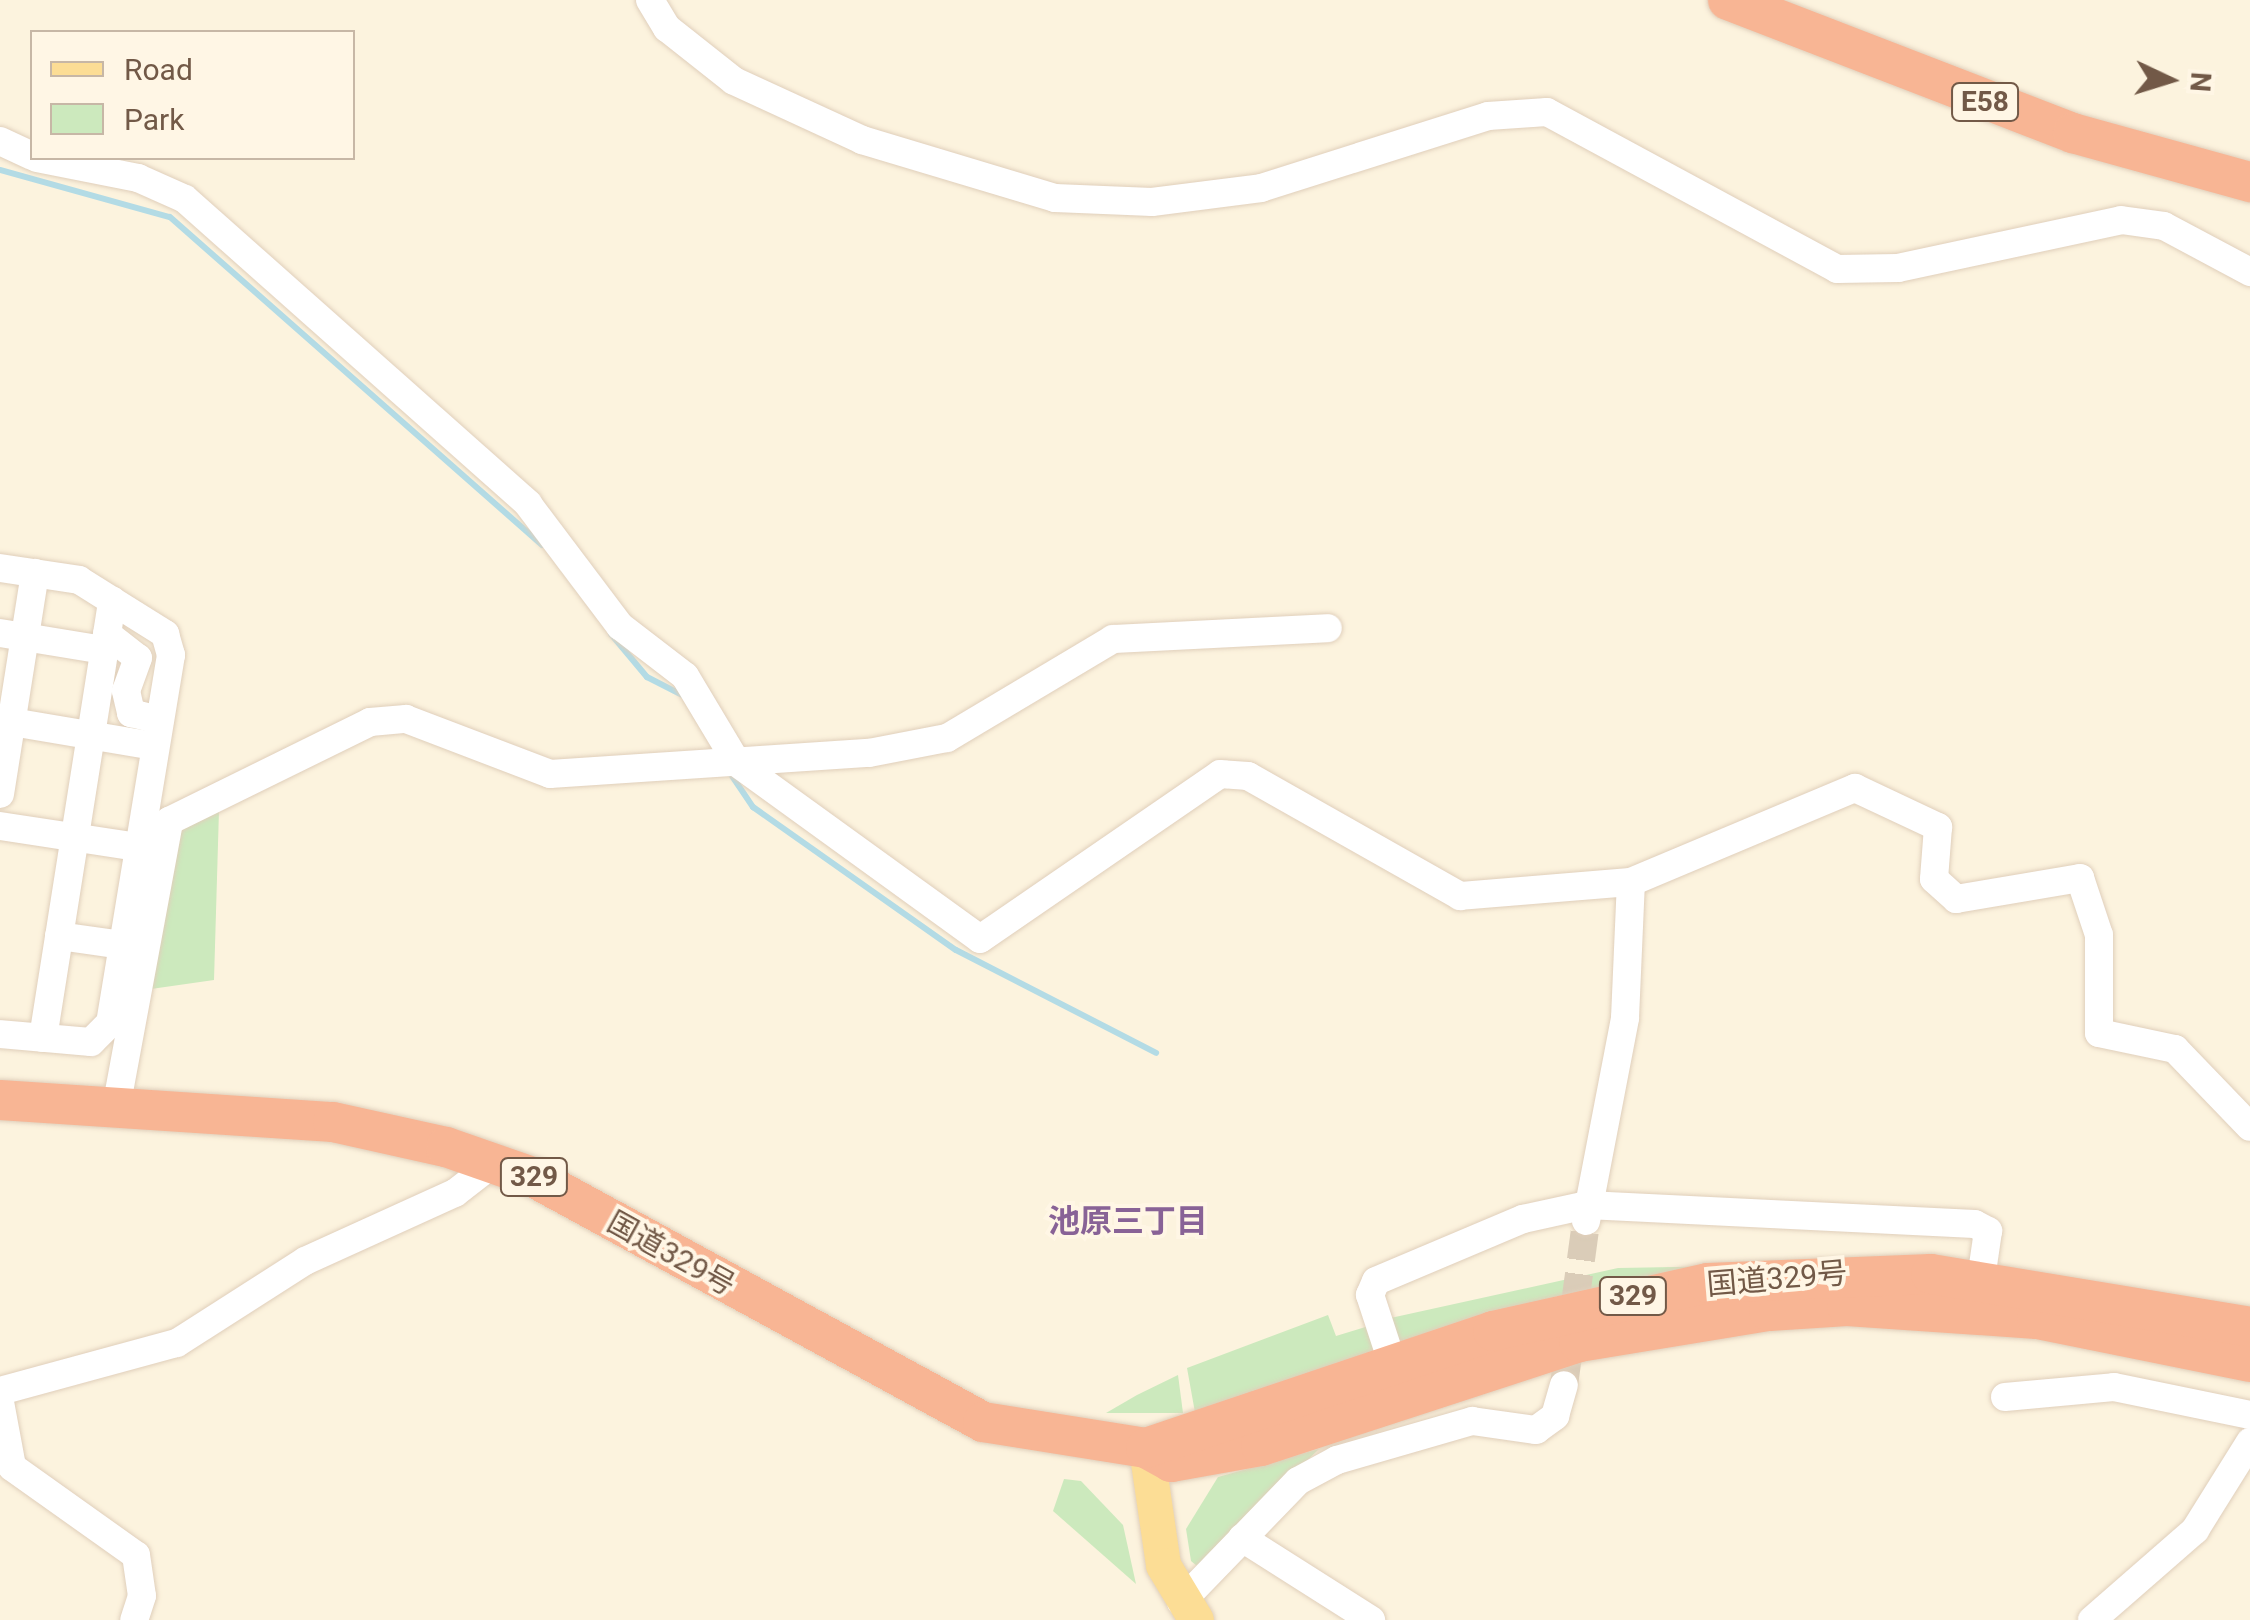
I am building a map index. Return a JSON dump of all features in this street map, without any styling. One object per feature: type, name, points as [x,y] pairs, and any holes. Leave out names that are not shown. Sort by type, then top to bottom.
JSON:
[{"type":"highway","name":"E58","points":[[1728,0],[2073,134],[2250,182]]},
{"type":"highway","name":"E58","points":[[1797,0],[2082,108],[2250,153]]},
{"type":"highway","name":"国道329号","points":[[0,1100],[333,1122],[495,1162],[982,1422],[1146,1448],[1172,1462],[1328,1443],[1578,1342],[1769,1311],[1847,1306],[2037,1319],[2250,1362]]},
{"type":"highway","name":"国道329号","points":[[1146,1448],[1393,1366],[1673,1288],[1840,1272],[1981,1279],[2250,1327]]},
{"type":"main road","points":[[1146,1448],[1158,1547],[1189,1611]]},
{"type":"street","points":[[650,0],[667,28],[734,81],[862,140],[1055,198],[1225,195],[1488,116],[1547,112],[1763,237],[1838,269],[1898,268],[2120,220],[2164,226],[2250,272]]},
{"type":"street","points":[[0,141],[30,154]]},
{"type":"street","points":[[54,160],[138,178],[185,199],[528,504],[620,626],[685,676],[728,764],[980,939],[1220,774],[1248,776],[1460,896],[1631,882],[1829,792],[1874,794],[1938,828],[1934,879],[1956,899],[2080,878],[2100,935],[2099,1033],[2175,1050],[2250,1128]]},
{"type":"street","points":[[0,568],[79,580],[165,634],[171,655],[156,733],[116,1108]]},
{"type":"street","points":[[0,794],[12,635],[35,573]]},
{"type":"street","points":[[43,1038],[112,600]]},
{"type":"street","points":[[0,1034],[91,1042],[110,1023],[122,945],[143,864],[169,820],[370,722],[406,719],[550,774],[728,764],[947,738],[1113,639],[1328,628]]},
{"type":"street","points":[[12,635],[106,642],[138,658],[126,691],[131,713],[156,733]]},
{"type":"street","points":[[6,721],[91,736],[156,733]]},
{"type":"street","points":[[0,826],[75,837],[143,864]]},
{"type":"street","points":[[1586,1214],[1624,1018],[1631,882]]},
{"type":"street","points":[[59,936],[122,945]]},
{"type":"street","points":[[0,1391],[177,1343],[305,1261],[455,1194],[495,1162]]},
{"type":"street","points":[[1393,1366],[1370,1294],[1376,1281],[1523,1219],[1586,1214],[1976,1224],[1988,1231],[1981,1279]]},
{"type":"street","points":[[1189,1611],[1242,1538],[1328,1443],[1472,1421],[1536,1430],[1555,1416],[1564,1385]]},
{"type":"street","points":[[2005,1397],[2114,1387],[2250,1415]]},
{"type":"street","points":[[0,1402],[12,1467],[136,1556],[142,1596],[134,1620]]},
{"type":"street","points":[[2092,1620],[2195,1530],[2250,1442]]},
{"type":"street","points":[[1242,1538],[1371,1620]]},
{"type":"green space","points":[[219,810],[214,980],[144,990],[176,829]]},
{"type":"green space","points":[[1732,1266],[1553,1297],[1395,1351],[1386,1319],[1618,1268]]},
{"type":"green space","points":[[1328,1315],[1336,1336],[1372,1325],[1382,1354],[1196,1418],[1187,1368]]},
{"type":"green space","points":[[1178,1375],[1183,1413],[1106,1413],[1137,1395]]},
{"type":"green space","points":[[1319,1449],[1197,1566],[1191,1561],[1186,1529],[1218,1477]]},
{"type":"green space","points":[[1064,1479],[1081,1481],[1123,1525],[1136,1584],[1053,1511]]},
{"type":"waterway","points":[[0,170],[170,217],[542,545]]},
{"type":"waterway","points":[[611,634],[647,677],[684,696]]},
{"type":"waterway","points":[[728,770],[753,807],[956,950],[1156,1053]]},
{"type":"tunnel","points":[[1564,1385],[1586,1223]]},
{"type":"district","name":"池原三丁目","points":[[1128,1221]]}]
